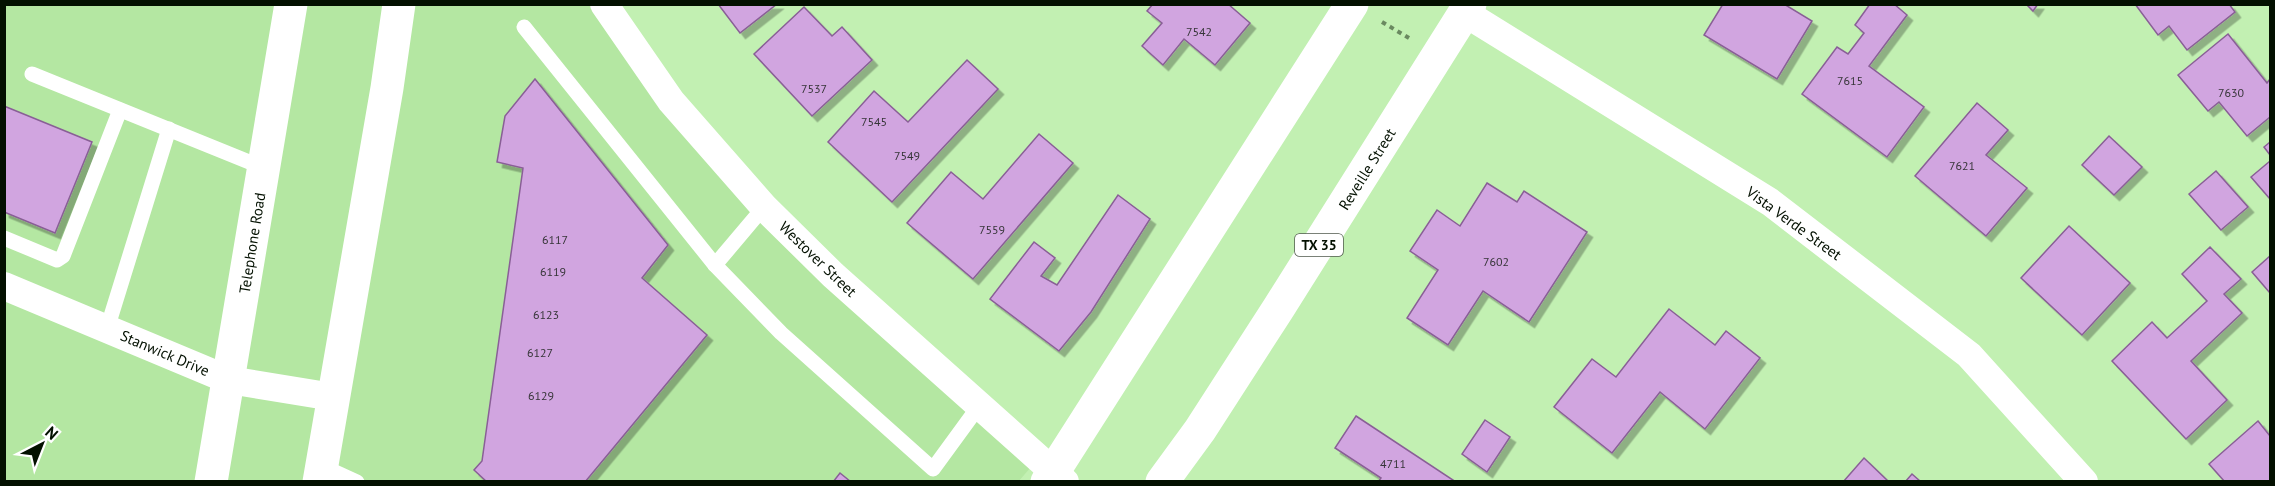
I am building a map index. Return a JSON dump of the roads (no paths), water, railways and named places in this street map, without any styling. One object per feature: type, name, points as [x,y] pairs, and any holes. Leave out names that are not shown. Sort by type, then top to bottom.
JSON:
[{"type":"main road","name":"Telephone Road","points":[[211,482],[291,4]]},
{"type":"main road","points":[[320,474],[387,88],[399,4]]},
{"type":"main road","points":[[1056,478],[1352,4]]},
{"type":"main road","name":"Reveille Street","points":[[1162,482],[1200,430],[1260,337],[1467,9]]},
{"type":"street","name":"Westover Street","points":[[604,4],[671,101],[764,207],[833,276],[1056,478]]},
{"type":"street","name":"Vista Verde Street","points":[[1467,9],[1770,202],[1969,355],[2084,482]]},
{"type":"street","name":"Stanwick Drive","points":[[4,286],[229,380],[333,397]]},
{"type":"lane","points":[[524,27],[715,265],[781,333],[933,469],[979,406]]},
{"type":"lane","points":[[32,74],[264,168]]},
{"type":"lane","points":[[4,238],[57,260],[63,256],[120,110]]},
{"type":"lane","points":[[107,329],[169,129]]},
{"type":"lane","points":[[715,265],[764,207]]},
{"type":"lane","points":[[320,474],[357,482]]}]
